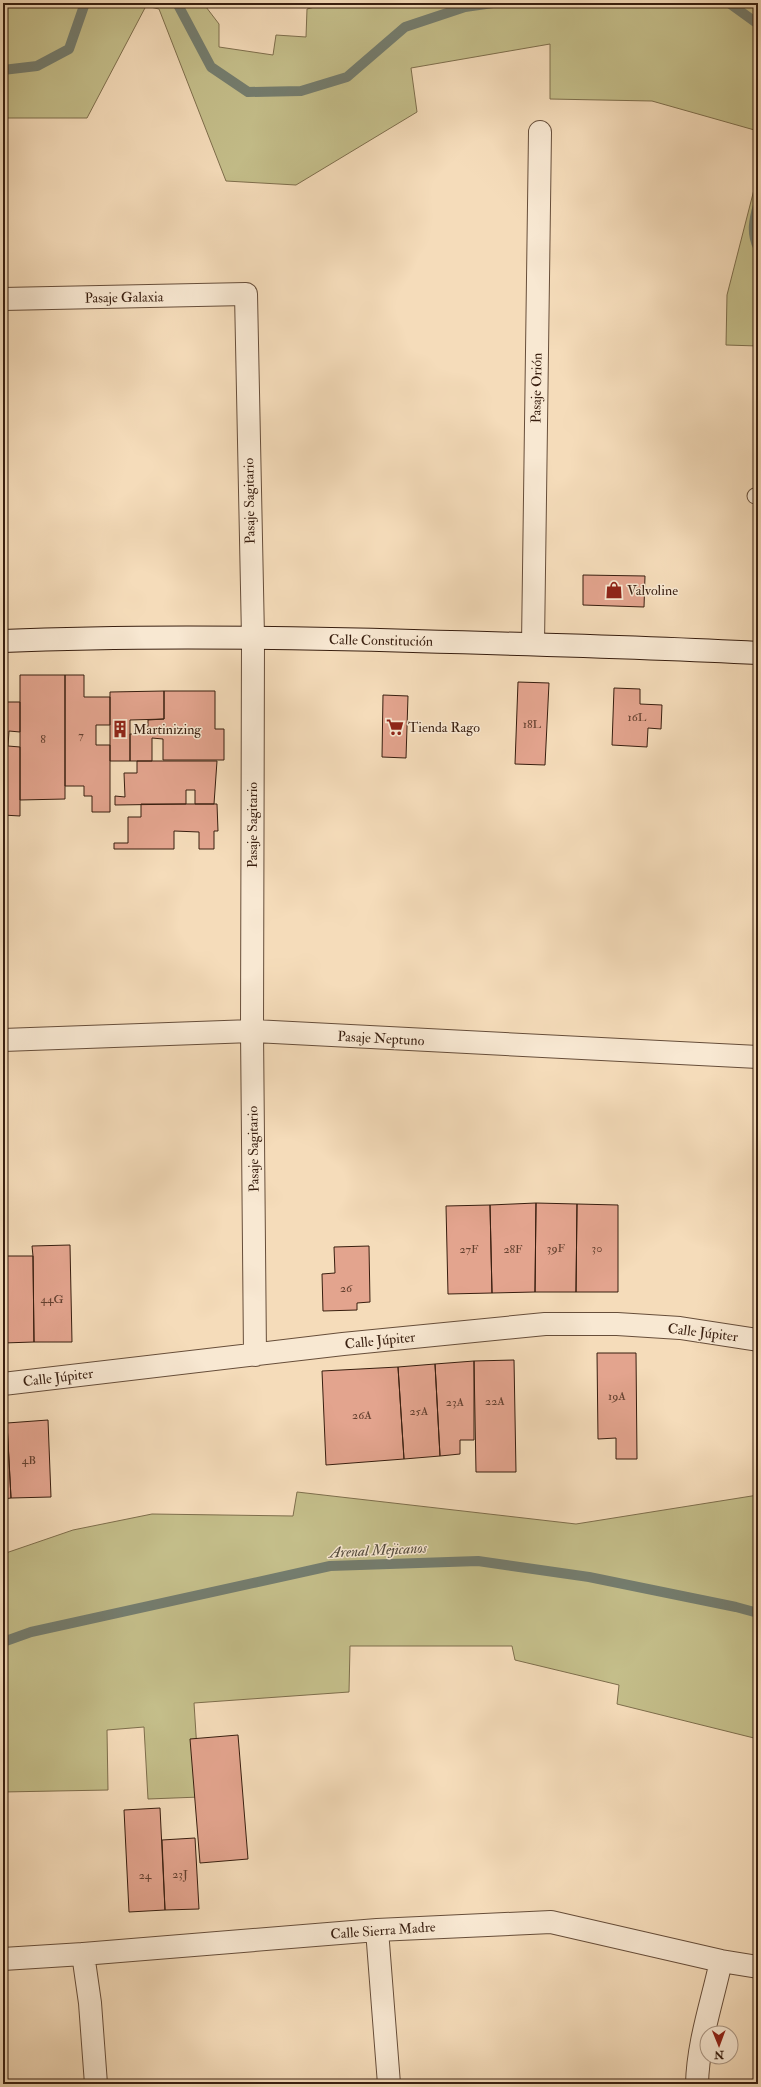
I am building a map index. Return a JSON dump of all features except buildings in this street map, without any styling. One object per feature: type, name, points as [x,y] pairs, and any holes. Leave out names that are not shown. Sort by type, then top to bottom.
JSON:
[{"type":"street","name":"Pasaje Orión","points":[[533,644],[540,132]]},
{"type":"street","name":"Pasaje Galaxia","points":[[3,299],[246,294]]},
{"type":"street","name":"Pasaje Sagitario","points":[[246,294],[253,637],[252,1031],[255,1355]]},
{"type":"street","name":"Calle Constitución","points":[[3,641],[105,637],[253,637],[533,644],[758,654]]},
{"type":"street","name":"Pasaje Neptuno","points":[[3,1040],[252,1031],[758,1057]]},
{"type":"street","name":"Calle Júpiter","points":[[3,1384],[478,1329],[545,1324],[617,1324],[680,1328],[758,1340]]},
{"type":"street","name":"Calle Sierra Madre","points":[[3,1959],[84,1954],[377,1930],[551,1922],[721,1961],[758,1967]]},
{"type":"street","points":[[377,1930],[389,2084]]},
{"type":"street","points":[[84,1954],[90,2003],[96,2084]]},
{"type":"street","points":[[697,2084],[698,2058],[703,2031],[711,2006],[721,1961]]},
{"type":"shaded area","points":[[9,3],[203,3],[219,24],[219,47],[273,55],[276,35],[306,37],[307,9],[330,3],[758,3],[758,131],[652,101],[550,99],[550,44],[411,68],[417,112],[296,185],[226,181],[159,9],[146,6],[87,118],[3,118],[3,8]]},
{"type":"shaded area","points":[[758,174],[758,346],[726,345],[727,295]]},
{"type":"shaded area","points":[[297,1492],[576,1524],[758,1495],[758,1739],[617,1704],[619,1685],[515,1660],[512,1646],[350,1646],[349,1692],[194,1703],[200,1797],[148,1799],[144,1727],[107,1730],[108,1790],[3,1792],[3,1554],[73,1530],[152,1514],[293,1516]]},
{"type":"waterway","points":[[3,70],[37,66],[69,49],[85,3]]},
{"type":"waterway","points":[[177,3],[211,67],[248,92],[301,91],[347,77],[405,27],[465,7],[493,3]]},
{"type":"waterway","points":[[729,3],[758,24]]},
{"type":"waterway","points":[[758,205],[754,221],[754,236],[758,247]]},
{"type":"waterway","name":"Arenal Mejicanos","points":[[3,1642],[31,1632],[330,1566],[478,1561],[589,1577],[736,1607],[758,1613]]},
{"type":"place","name":"Valvoline","points":[[614,590]]},
{"type":"place","name":"Tienda Rago","points":[[395,727]]},
{"type":"place","name":"Martinizing","points":[[120,729]]}]
